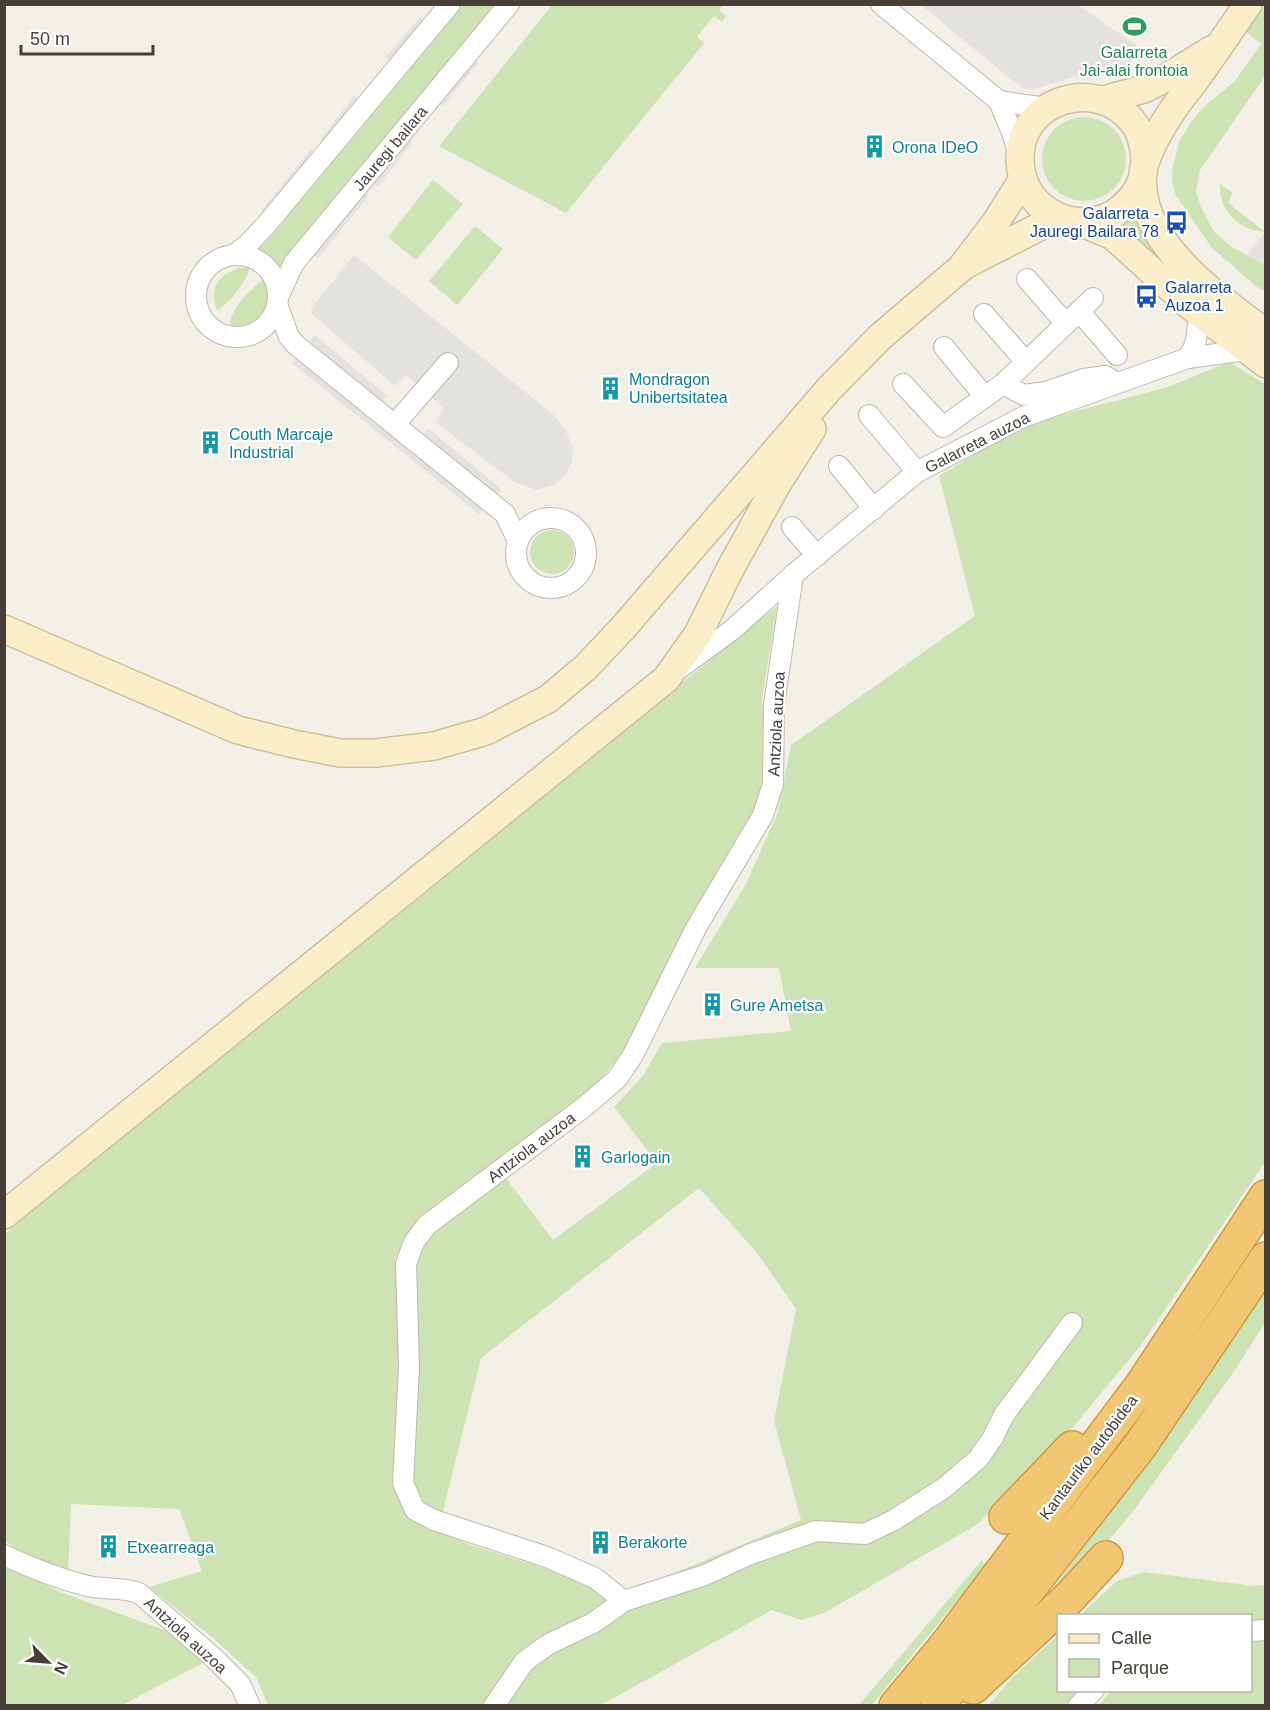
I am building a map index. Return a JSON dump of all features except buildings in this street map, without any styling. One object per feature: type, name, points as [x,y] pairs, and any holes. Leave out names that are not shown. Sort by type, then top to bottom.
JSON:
[{"type":"highway","name":"Kantauriko autobidea","points":[[896,1706],[945,1647],[1142,1385],[1266,1197]]},
{"type":"highway","name":"Kantauriko autobidea","points":[[937,1706],[1140,1446],[1266,1258]]},
{"type":"highway","points":[[1006,1517],[1102,1416],[1142,1385]]},
{"type":"highway","points":[[955,1706],[982,1677],[1069,1598],[1106,1558]]},
{"type":"main road","points":[[961,268],[1069,220],[1100,220],[1117,212],[1132,198],[1173,110],[1248,4]]},
{"type":"main road","points":[[1103,100],[1144,89],[1222,43]]},
{"type":"main road","points":[[4,629],[238,730],[294,744],[340,753],[376,753],[434,746],[486,731],[548,699],[585,668],[622,629],[829,389],[880,337],[961,268],[996,222],[1021,169],[1023,140],[1032,122],[1046,108],[1064,99],[1084,96],[1103,100],[1120,109],[1134,123],[1143,141],[1147,209],[1163,240],[1259,349]]},
{"type":"main road","points":[[1021,169],[1031,195],[1043,208],[1113,236],[1191,306],[1259,349]]},
{"type":"main road","points":[[4,1215],[666,679],[698,634],[728,573],[777,484],[818,420],[880,337]]},
{"type":"street","points":[[234,255],[266,225],[450,4]]},
{"type":"street","name":"Jauregi bailara","points":[[278,302],[294,263],[509,4]]},
{"type":"street","points":[[881,4],[999,100],[1013,135],[1021,169]]},
{"type":"street","points":[[999,100],[1046,108]]},
{"type":"street","points":[[278,302],[271,321],[263,329],[236,338],[223,335],[210,328],[197,305],[196,291],[200,279],[219,259],[234,255],[249,256],[265,265],[275,277],[278,302],[289,337]]},
{"type":"street","points":[[1027,279],[1079,311],[1117,356]]},
{"type":"street","points":[[1188,358],[1195,345],[1191,306]]},
{"type":"street","points":[[903,384],[943,427],[1003,384],[1079,311]]},
{"type":"street","points":[[984,314],[1026,362]]},
{"type":"street","points":[[254,333],[289,337],[505,514],[518,541]]},
{"type":"street","points":[[944,347],[985,397]]},
{"type":"street","name":"Galarreta auzoa","points":[[666,679],[732,630],[793,575],[917,472],[1023,417],[1188,358],[1259,349]]},
{"type":"street","points":[[395,424],[448,363]]},
{"type":"street","points":[[1003,384],[1023,395],[1046,392],[1105,376],[1118,383]]},
{"type":"street","points":[[869,415],[917,472]]},
{"type":"street","points":[[839,466],[874,509]]},
{"type":"street","points":[[505,514],[540,520],[560,519],[571,524],[580,533],[586,547],[583,568],[577,577],[561,587],[538,586],[526,579],[519,568],[516,555],[518,541],[526,529],[540,520]]},
{"type":"street","points":[[792,527],[817,556]]},
{"type":"street","name":"Antziola auzoa","points":[[624,1602],[595,1578],[547,1557],[435,1520],[415,1510],[403,1483],[409,1367],[406,1264],[414,1242],[428,1225],[583,1108],[617,1079],[633,1055],[696,928],[763,815],[773,784],[774,705],[793,575]]},
{"type":"street","points":[[494,1706],[524,1662],[549,1644],[572,1635],[624,1602],[705,1575],[748,1555],[816,1531],[865,1534],[894,1520],[944,1488],[978,1460],[993,1439],[1004,1415],[1072,1323]]},
{"type":"street","name":"Antziola auzoa","points":[[4,1555],[28,1566],[89,1586],[128,1589],[139,1593],[214,1658],[240,1684],[250,1706]]},
{"type":"street","points":[[1078,1706],[1092,1692]]},
{"type":"green space","points":[[456,5],[500,5],[282,269],[268,254],[255,248]]},
{"type":"green space","points":[[552,5],[723,5],[719,10],[726,16],[722,22],[714,16],[697,37],[704,43],[566,213],[439,146]]},
{"type":"green space","points":[[1265,5],[1265,76],[1200,170],[1196,192],[1214,232],[1232,247],[1265,265],[1265,291],[1257,287],[1212,248],[1175,194],[1172,179],[1173,165],[1180,140],[1191,122],[1206,105],[1235,81],[1261,44],[1246,32]]},
{"type":"green space","points":[[1084,117],[1100,120],[1114,129],[1123,143],[1126,159],[1123,175],[1114,189],[1100,198],[1084,201],[1068,198],[1054,189],[1045,175],[1042,159],[1045,143],[1054,129],[1068,120]]},
{"type":"green space","points":[[433,180],[463,204],[416,260],[388,237]]},
{"type":"green space","points":[[1220,184],[1233,193],[1228,203],[1265,232],[1247,228],[1232,217],[1223,202]]},
{"type":"green space","points":[[1137,214],[1193,293],[1119,229]]},
{"type":"green space","points":[[475,226],[503,249],[457,305],[429,281]]},
{"type":"green space","points":[[239,268],[249,268],[245,279],[232,298],[217,310],[214,302],[214,289],[220,279]]},
{"type":"green space","points":[[264,280],[269,302],[264,314],[260,319],[245,325],[230,325],[233,312],[242,299]]},
{"type":"green space","points":[[1229,362],[1265,384],[1265,1162],[1142,1344],[1074,1426],[978,1524],[824,1613],[801,1620],[772,1610],[601,1705],[268,1705],[256,1677],[213,1638],[149,1587],[202,1571],[179,1509],[71,1504],[68,1572],[27,1556],[5,1541],[4,1235],[227,1049],[777,606],[762,700],[767,777],[755,815],[670,955],[630,1045],[599,1081],[423,1219],[395,1258],[400,1316],[422,1250],[438,1227],[505,1177],[553,1240],[657,1163],[614,1107],[642,1077],[662,1043],[791,1031],[779,968],[695,968],[747,882],[778,812],[791,745],[975,616],[939,476],[1023,425],[1168,387]],"holes":[[[699,1188],[758,1254],[796,1309],[774,1421],[801,1520],[610,1600],[594,1584],[471,1545],[438,1531],[481,1358]]]},
{"type":"green space","points":[[552,530],[561,531],[568,536],[573,543],[573,561],[568,568],[561,573],[552,574],[543,573],[536,568],[531,561],[530,552],[531,543],[536,536],[543,531]]},
{"type":"green space","points":[[1265,1292],[1265,1323],[1235,1370],[1134,1510],[1091,1561],[1041,1604],[1156,1450]]},
{"type":"green space","points":[[982,1560],[985,1566],[872,1705],[858,1706]]},
{"type":"green space","points":[[4,1563],[60,1592],[164,1630],[205,1662],[122,1705],[5,1705]]},
{"type":"green space","points":[[1144,1572],[1254,1586],[1265,1585],[1265,1620],[1252,1621],[1252,1614],[1081,1614],[1117,1581]]},
{"type":"green space","points":[[1057,1636],[1057,1692],[1079,1692],[1065,1705],[988,1706],[1013,1677]]},
{"type":"green space","points":[[1265,1638],[1265,1705],[1098,1706],[1110,1692],[1252,1692],[1252,1639]]},
{"type":"shaded area","points":[[921,5],[1078,5],[1142,49],[1121,76],[1080,75],[1032,90],[1023,89]]},
{"type":"shaded area","points":[[420,17],[426,21],[393,63],[386,57]]},
{"type":"shaded area","points":[[471,57],[478,63],[443,106],[435,100]]},
{"type":"shaded area","points":[[354,96],[360,101],[326,145],[320,140]]},
{"type":"shaded area","points":[[405,138],[412,142],[378,187],[370,181]]},
{"type":"shaded area","points":[[311,149],[318,154],[269,217],[261,211]]},
{"type":"shaded area","points":[[363,190],[369,196],[318,258],[310,252]]},
{"type":"shaded area","points":[[1265,232],[1265,265],[1247,255]]},
{"type":"shaded area","points":[[354,255],[554,415],[566,431],[573,448],[572,462],[564,477],[553,485],[537,490],[516,483],[435,422],[444,408],[406,375],[395,386],[312,314],[311,309]]},
{"type":"shaded area","points":[[315,335],[387,396],[382,402],[309,341]]},
{"type":"shaded area","points":[[298,356],[484,507],[479,514],[292,363]]},
{"type":"shaded area","points":[[428,428],[501,489],[497,495],[423,435]]},
{"type":"place","name":"Galarreta Jai-alai frontoia","points":[[1134,27]]},
{"type":"place","name":"Orona IDeO","points":[[874,147]]},
{"type":"place","name":"Galarreta - Jauregi Bailara 78","points":[[1177,222]]},
{"type":"place","name":"Galarreta Auzoa 1","points":[[1147,296]]},
{"type":"place","name":"Mondragon Unibertsitatea","points":[[611,388]]},
{"type":"place","name":"Couth Marcaje Industrial","points":[[211,443]]},
{"type":"place","name":"Gure Ametsa","points":[[712,1005]]},
{"type":"place","name":"Garlogain","points":[[583,1157]]},
{"type":"place","name":"Berakorte","points":[[600,1542]]},
{"type":"place","name":"Etxearreaga","points":[[109,1547]]}]
